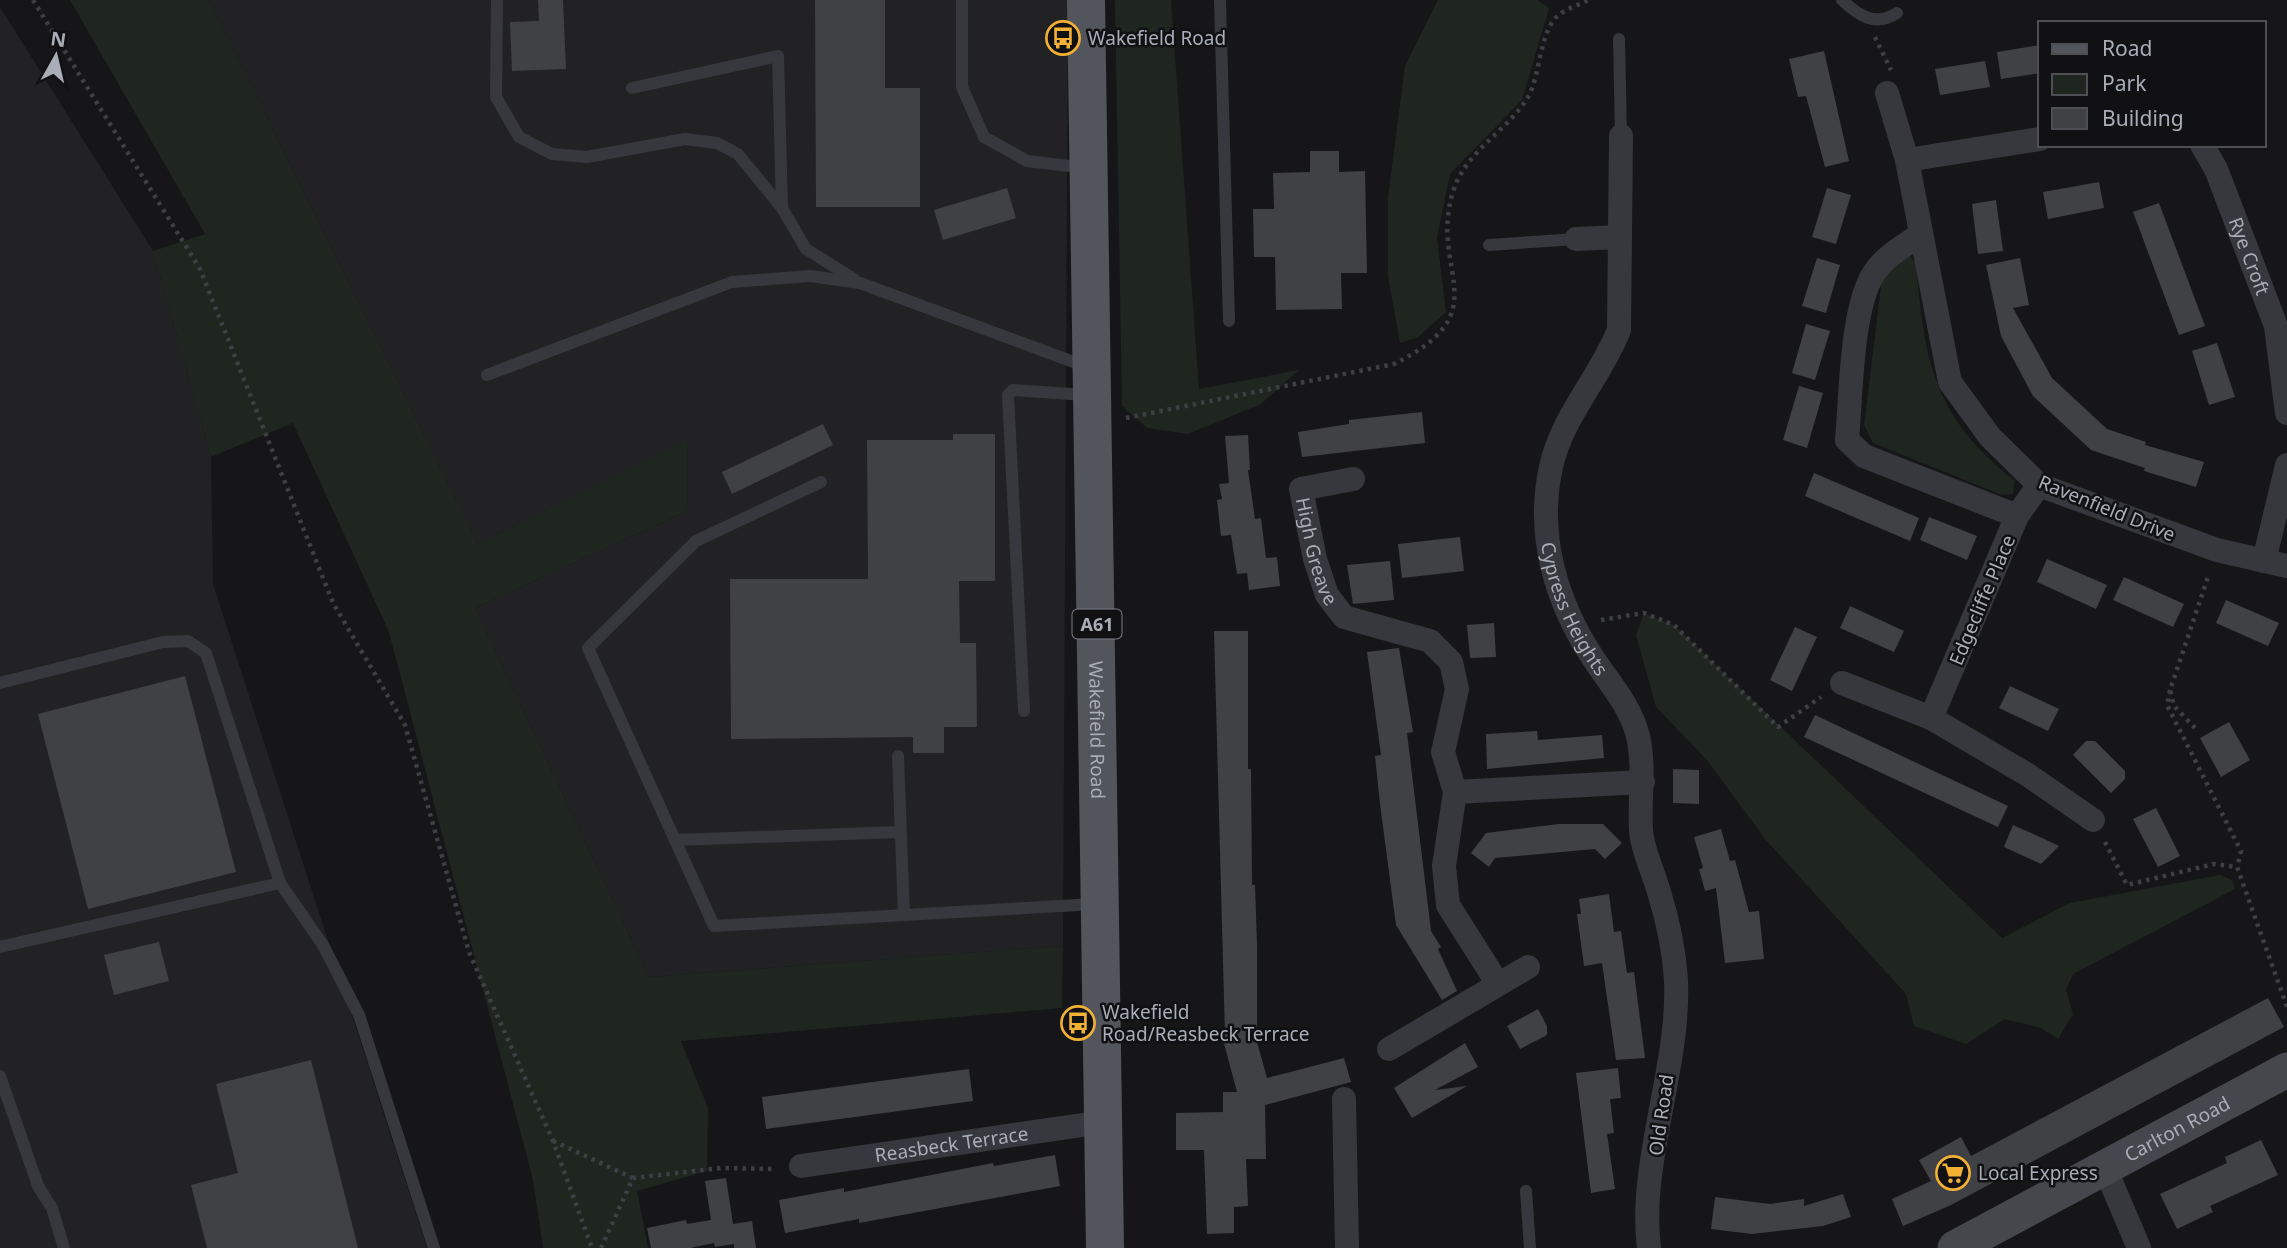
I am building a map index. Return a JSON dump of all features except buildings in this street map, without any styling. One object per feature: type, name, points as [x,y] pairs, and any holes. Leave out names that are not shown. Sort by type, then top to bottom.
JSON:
[{"type":"main road","name":"Wakefield Road","points":[[1086,0],[1105,1248]]},
{"type":"main road","name":"Carlton Road","points":[[1955,1248],[2287,1070]]},
{"type":"street","name":"Ravenfield Drive","points":[[1887,93],[1907,160],[1950,382],[1990,437],[2039,485],[2217,550],[2275,563]]},
{"type":"street","name":"Cypress Heights","points":[[1621,136],[1619,331],[1571,415],[1551,466],[1545,526],[1557,587],[1572,624],[1625,701],[1638,736],[1643,782],[1641,830],[1669,925],[1676,981]]},
{"type":"street","points":[[1907,160],[2038,139]]},
{"type":"street","name":"Rye Croft","points":[[2203,147],[2216,169],[2276,326],[2287,413]]},
{"type":"street","points":[[1920,235],[1896,251],[1874,273],[1860,306],[1847,440],[1864,456],[2017,516]]},
{"type":"street","points":[[1576,239],[1620,236]]},
{"type":"street","points":[[2275,563],[2287,465]]},
{"type":"street","name":"High Greave","points":[[1353,479],[1301,489],[1319,571],[1327,595],[1344,617],[1430,641],[1451,662],[1457,689],[1443,752],[1455,792],[1444,866],[1448,905],[1499,984]]},
{"type":"street","name":"Edgecliffe Place","points":[[1931,718],[2017,516],[2039,485]]},
{"type":"street","points":[[1842,683],[1931,718],[2028,775],[2093,820]]},
{"type":"street","points":[[1455,792],[1643,782]]},
{"type":"street","points":[[1388,1049],[1528,967]]},
{"type":"street","name":"Old Road","points":[[1649,1248],[1647,1210],[1673,1037],[1676,981]]},
{"type":"street","points":[[1344,1100],[1347,1248]]},
{"type":"street","name":"Reasbeck Terrace","points":[[802,1166],[1103,1122]]},
{"type":"street","points":[[2105,1168],[2139,1248]]},
{"type":"lane","points":[[497,0],[496,97],[519,137],[552,154],[587,157],[685,139],[717,144],[738,154],[782,208],[806,249],[860,283],[1094,396]]},
{"type":"lane","points":[[962,0],[962,87],[985,137],[1027,161],[1089,169]]},
{"type":"lane","points":[[1220,0],[1229,321]]},
{"type":"lane","points":[[1842,0],[1869,19],[1885,21],[1897,13]]},
{"type":"lane","points":[[1619,39],[1621,136]]},
{"type":"lane","points":[[632,88],[778,56],[782,208]]},
{"type":"lane","points":[[1489,245],[1576,239]]},
{"type":"lane","points":[[487,375],[732,282],[810,276],[860,283]]},
{"type":"lane","points":[[1024,711],[1007,395],[1013,390],[1094,396]]},
{"type":"lane","points":[[821,482],[696,541],[588,648],[714,926],[1100,904]]},
{"type":"lane","points":[[0,683],[163,642],[188,641],[206,653],[280,883],[323,945],[359,1015],[434,1248]]},
{"type":"lane","points":[[898,756],[904,915]]},
{"type":"lane","points":[[675,840],[901,832]]},
{"type":"lane","points":[[0,947],[280,883]]},
{"type":"lane","points":[[0,1076],[38,1186],[52,1208],[64,1248]]},
{"type":"lane","points":[[1526,1191],[1530,1248]]},
{"type":"path","points":[[33,0],[200,269],[333,603],[405,725],[469,953],[553,1141],[592,1248]]},
{"type":"path","points":[[1094,396],[1394,364],[1419,352],[1448,323],[1455,308],[1448,219],[1452,193],[1462,169],[1527,98],[1536,78],[1542,45],[1558,15],[1588,0]]},
{"type":"path","points":[[1869,19],[1889,65],[1896,90],[1887,93]]},
{"type":"path","points":[[2217,550],[2167,705],[2241,851],[2237,867],[2287,1007]]},
{"type":"path","points":[[1572,624],[1644,613],[1674,625],[1778,727],[1842,683]]},
{"type":"path","points":[[2170,690],[2175,706],[2195,727]]},
{"type":"path","points":[[2093,820],[2127,885],[2214,864],[2237,867]]},
{"type":"path","points":[[553,1141],[634,1178],[721,1168],[772,1170],[802,1166]]},
{"type":"path","points":[[601,1248],[634,1178]]},
{"type":"shaded area","points":[[209,0],[1068,0],[1063,946],[649,977],[475,608],[687,511],[688,441],[478,544]]},
{"type":"shaded area","points":[[0,7],[153,251],[211,457],[213,584],[427,1248],[0,1248]]},
{"type":"green space","points":[[70,0],[209,0],[478,544],[688,440],[687,511],[475,608],[649,977],[1063,946],[1062,1008],[681,1041],[708,1108],[707,1171],[637,1191],[648,1248],[543,1248],[533,1180],[389,632],[293,423],[211,457],[153,251],[205,234]]},
{"type":"green space","points":[[1115,0],[1171,0],[1199,389],[1299,370],[1261,404],[1188,434],[1147,428],[1122,406]]},
{"type":"green space","points":[[1438,0],[1537,0],[1549,8],[1522,100],[1450,174],[1437,238],[1446,312],[1418,337],[1400,343],[1388,276],[1388,197],[1405,66]]},
{"type":"green space","points":[[1910,256],[1916,264],[1924,331],[1938,385],[1966,434],[2015,481],[2013,494],[2002,495],[1873,443],[1864,425],[1882,278],[1892,266]]},
{"type":"green space","points":[[1644,613],[1674,625],[2002,938],[2070,903],[2220,875],[2232,880],[2235,889],[2073,974],[2066,990],[2073,1014],[2058,1039],[2041,1028],[2005,1019],[1966,1044],[1914,1026],[1906,994],[1766,840],[1707,760],[1656,707],[1636,635]]},
{"type":"place","name":"Wakefield Road","points":[[1063,38]]},
{"type":"place","name":"Wakefield Road/Reasbeck Terrace","points":[[1078,1023]]},
{"type":"place","name":"Local Express","points":[[1953,1173]]}]
